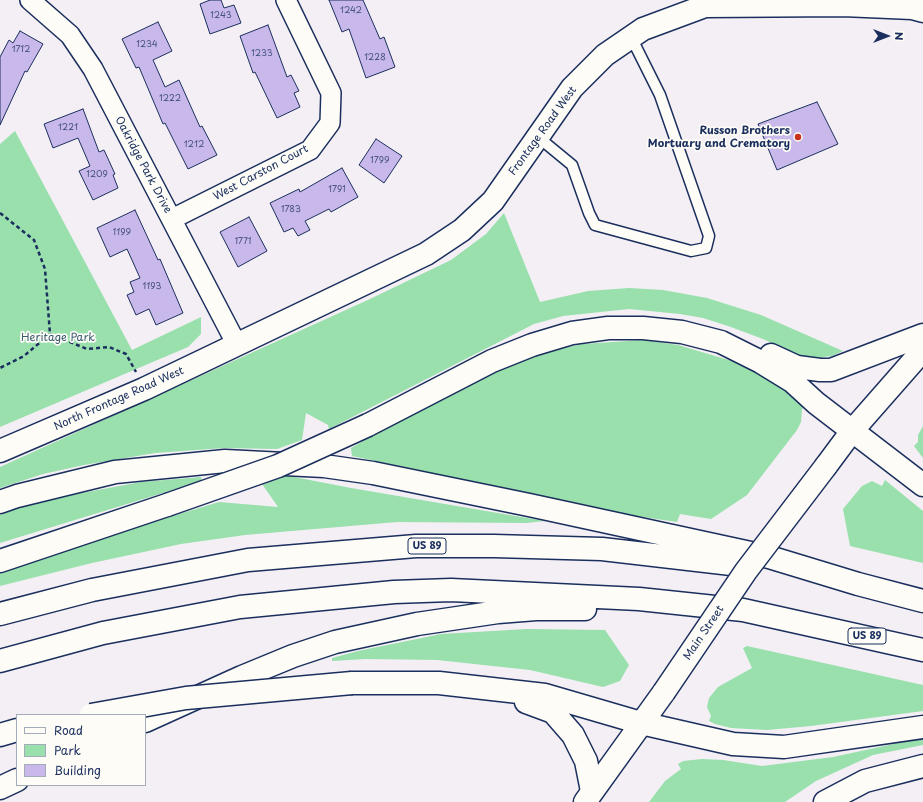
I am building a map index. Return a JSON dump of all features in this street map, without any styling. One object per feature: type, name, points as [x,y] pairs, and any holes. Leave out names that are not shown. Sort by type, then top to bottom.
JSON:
[{"type":"main road","name":"Frontage Road West","points":[[237,345],[426,254],[462,230],[493,201],[572,88],[605,55],[643,29],[704,3],[843,5],[912,8],[923,11]]},
{"type":"main road","points":[[0,561],[278,466],[368,425],[492,361],[532,345],[572,333],[608,328],[643,328],[682,332],[721,342],[792,381],[816,403],[923,485]]},
{"type":"main road","points":[[732,348],[743,346],[756,349],[797,367],[831,370],[923,335]]},
{"type":"main road","name":"North Frontage Road West","points":[[0,450],[144,389],[237,345]]},
{"type":"main road","points":[[852,431],[923,350]]},
{"type":"main road","name":"Main Street","points":[[589,796],[664,692],[746,571],[852,431]]},
{"type":"main road","points":[[0,502],[17,496],[115,472],[225,461],[324,466],[373,473],[769,557],[858,584]]},
{"type":"main road","name":"US 89","points":[[0,614],[92,590],[248,560],[416,546],[494,546],[602,549],[696,558],[858,584],[923,601]]},
{"type":"main road","name":"US 89","points":[[0,661],[103,633],[240,607],[394,592],[451,590],[639,598],[743,610],[923,650]]},
{"type":"main road","points":[[146,721],[242,677],[335,642],[454,618],[498,612],[574,608],[674,614],[762,624],[811,625]]},
{"type":"main road","points":[[97,714],[186,698],[352,683],[439,683],[545,695],[641,723],[733,744],[784,747],[923,727]]},
{"type":"main road","points":[[495,689],[552,712],[573,735],[586,761],[589,796]]},
{"type":"main road","points":[[0,735],[16,730]]},
{"type":"main road","points":[[825,802],[865,781],[923,766]]},
{"type":"main road","points":[[0,788],[16,780]]},
{"type":"street","name":"Oakridge Park Drive","points":[[30,0],[70,35],[93,69],[237,345]]},
{"type":"street","name":"West Carston Court","points":[[172,219],[310,150],[330,123],[331,93],[286,0]]},
{"type":"lane","points":[[538,137],[572,165],[589,213],[595,225],[691,251],[706,248],[709,236],[660,95],[631,37]]},
{"type":"path","points":[[0,213],[34,240],[45,269],[50,334]]},
{"type":"path","points":[[0,368],[24,356],[50,334]]},
{"type":"path","points":[[50,334],[87,349],[109,347],[126,354],[144,389]]},
{"type":"green space","name":"Heritage Park","points":[[15,131],[132,350],[201,317],[201,334],[188,347],[0,427],[0,144]]},
{"type":"green space","points":[[504,213],[540,302],[588,291],[629,288],[663,290],[707,298],[761,315],[843,351],[832,356],[823,357],[823,361],[804,358],[763,339],[728,326],[703,318],[680,314],[629,309],[563,316],[534,324],[329,429],[328,425],[306,413],[302,440],[277,449],[224,448],[155,453],[84,465],[43,474],[0,488],[0,467],[370,299],[451,260],[486,234]]},
{"type":"green space","points":[[644,340],[678,345],[732,361],[766,377],[797,396],[806,406],[802,409],[801,422],[797,430],[747,495],[711,519],[680,514],[677,522],[636,516],[352,456],[351,448],[390,425],[492,373],[533,355],[582,344]]},
{"type":"green space","points":[[923,426],[923,458],[914,446],[918,442],[918,435]]},
{"type":"green space","points":[[284,475],[545,521],[526,523],[397,522],[245,535],[181,544],[92,563],[0,586],[0,568],[219,502],[278,507],[262,484]]},
{"type":"green space","points":[[201,477],[202,481],[0,543],[0,515],[18,508],[71,495],[141,482]]},
{"type":"green space","points":[[885,480],[923,511],[923,563],[850,546],[843,509],[862,486],[872,481],[882,486]]},
{"type":"green space","points":[[527,629],[605,630],[629,665],[620,681],[603,687],[530,670],[437,660],[366,659],[332,661],[332,658],[358,651],[441,634]]},
{"type":"green space","points":[[747,646],[923,685],[923,711],[811,726],[767,730],[731,728],[715,724],[709,721],[711,716],[707,707],[709,698],[718,687],[752,668],[743,648]]},
{"type":"green space","points":[[912,740],[923,740],[923,745],[873,755],[816,781],[785,802],[649,802],[665,781],[681,769],[678,764],[683,761],[702,759],[723,760],[762,766],[833,757]]},
{"type":"building","points":[[210,0],[221,0],[224,8],[234,5],[241,23],[210,34],[200,4]]},
{"type":"building","points":[[329,0],[363,0],[380,39],[384,37],[395,67],[366,78],[349,29],[342,32]]},
{"type":"building","points":[[158,22],[172,51],[153,60],[165,87],[179,80],[200,127],[202,126],[217,155],[188,169],[165,123],[163,124],[139,67],[136,68],[122,39]]},
{"type":"building","points":[[268,25],[287,77],[291,75],[299,91],[294,93],[300,107],[277,118],[255,72],[253,73],[240,36]]},
{"type":"building","points":[[20,31],[43,44],[27,72],[25,71],[0,125],[0,57],[9,40],[13,43]]},
{"type":"building","points":[[817,102],[838,144],[777,170],[758,124]]},
{"type":"building","points":[[83,109],[99,152],[104,150],[115,174],[113,175],[118,188],[93,200],[79,171],[90,166],[78,138],[53,148],[44,124]]},
{"type":"building","points":[[376,139],[402,156],[384,183],[359,165]]},
{"type":"building","points":[[342,168],[358,197],[331,212],[329,209],[305,221],[310,230],[298,236],[293,228],[284,232],[270,203],[299,189],[300,192]]},
{"type":"building","points":[[135,210],[158,260],[160,259],[183,313],[156,325],[149,309],[136,315],[127,295],[134,292],[130,282],[140,278],[127,249],[110,257],[97,228]]},
{"type":"building","points":[[249,217],[267,251],[238,267],[220,232]]},
{"type":"place","name":"Russon Brothers Mortuary and Crematory","points":[[798,137]]}]
